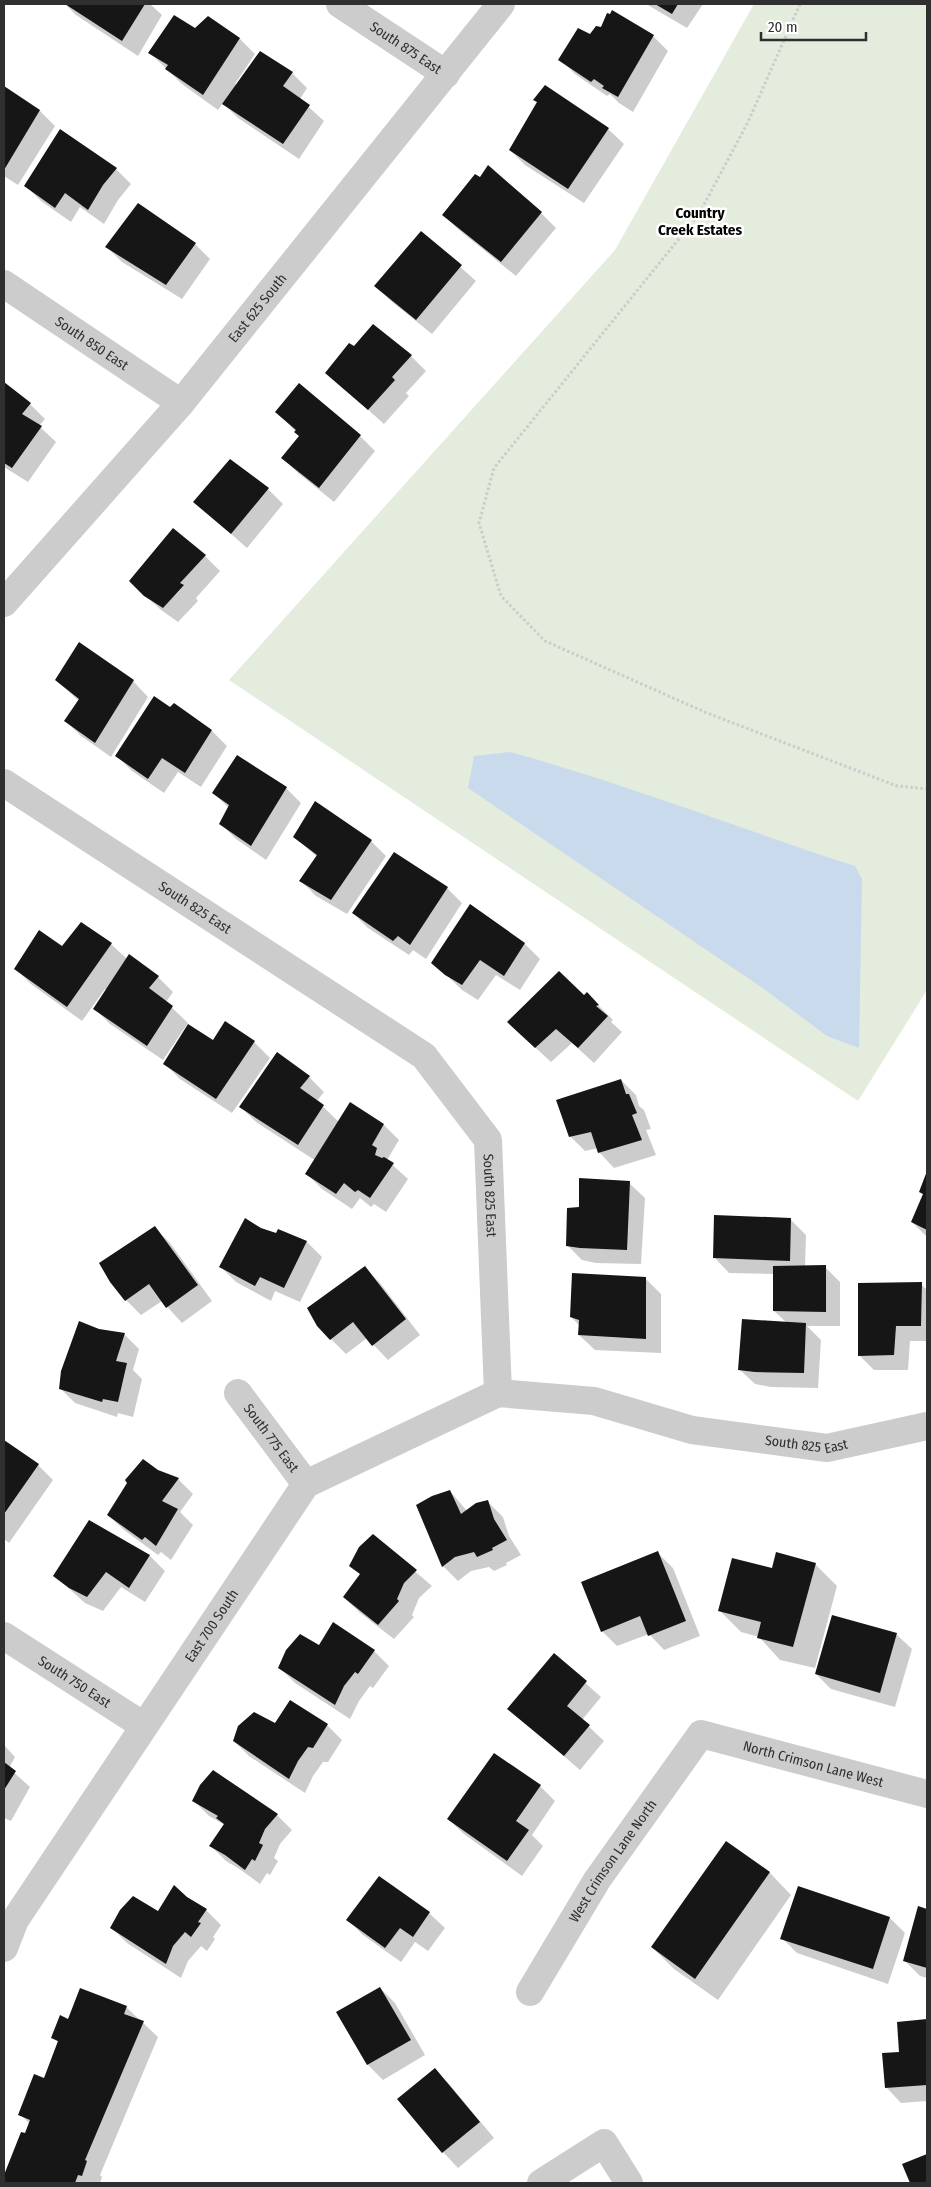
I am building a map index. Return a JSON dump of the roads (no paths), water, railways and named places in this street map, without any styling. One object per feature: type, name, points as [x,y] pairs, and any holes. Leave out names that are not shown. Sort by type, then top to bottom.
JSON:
[{"type":"street","name":"South 875 East","points":[[340,4],[446,74]]},
{"type":"street","name":"East 625 South","points":[[4,603],[181,403],[501,4]]},
{"type":"street","name":"South 850 East","points":[[4,284],[181,403]]},
{"type":"street","name":"South 825 East","points":[[4,783],[424,1056],[488,1140],[498,1393],[594,1401],[692,1430],[826,1448],[927,1426]]},
{"type":"street","name":"South 775 East","points":[[238,1393],[306,1484]]},
{"type":"street","points":[[306,1484],[498,1393]]},
{"type":"street","name":"East 700 South","points":[[4,1948],[15,1920],[306,1484]]},
{"type":"street","name":"South 750 East","points":[[4,1636],[144,1726]]},
{"type":"street","name":"North Crimson Lane West","points":[[701,1734],[927,1794]]},
{"type":"street","name":"West Crimson Lane North","points":[[530,1992],[597,1880],[701,1734]]},
{"type":"street","points":[[541,2183],[604,2143],[629,2183]]},
{"type":"water","points":[[510,752],[640,792],[855,866],[862,879],[859,1048],[827,1036],[764,989],[468,788],[474,756]]},
{"type":"district","name":"Country Creek Estates","points":[[700,222]]}]
